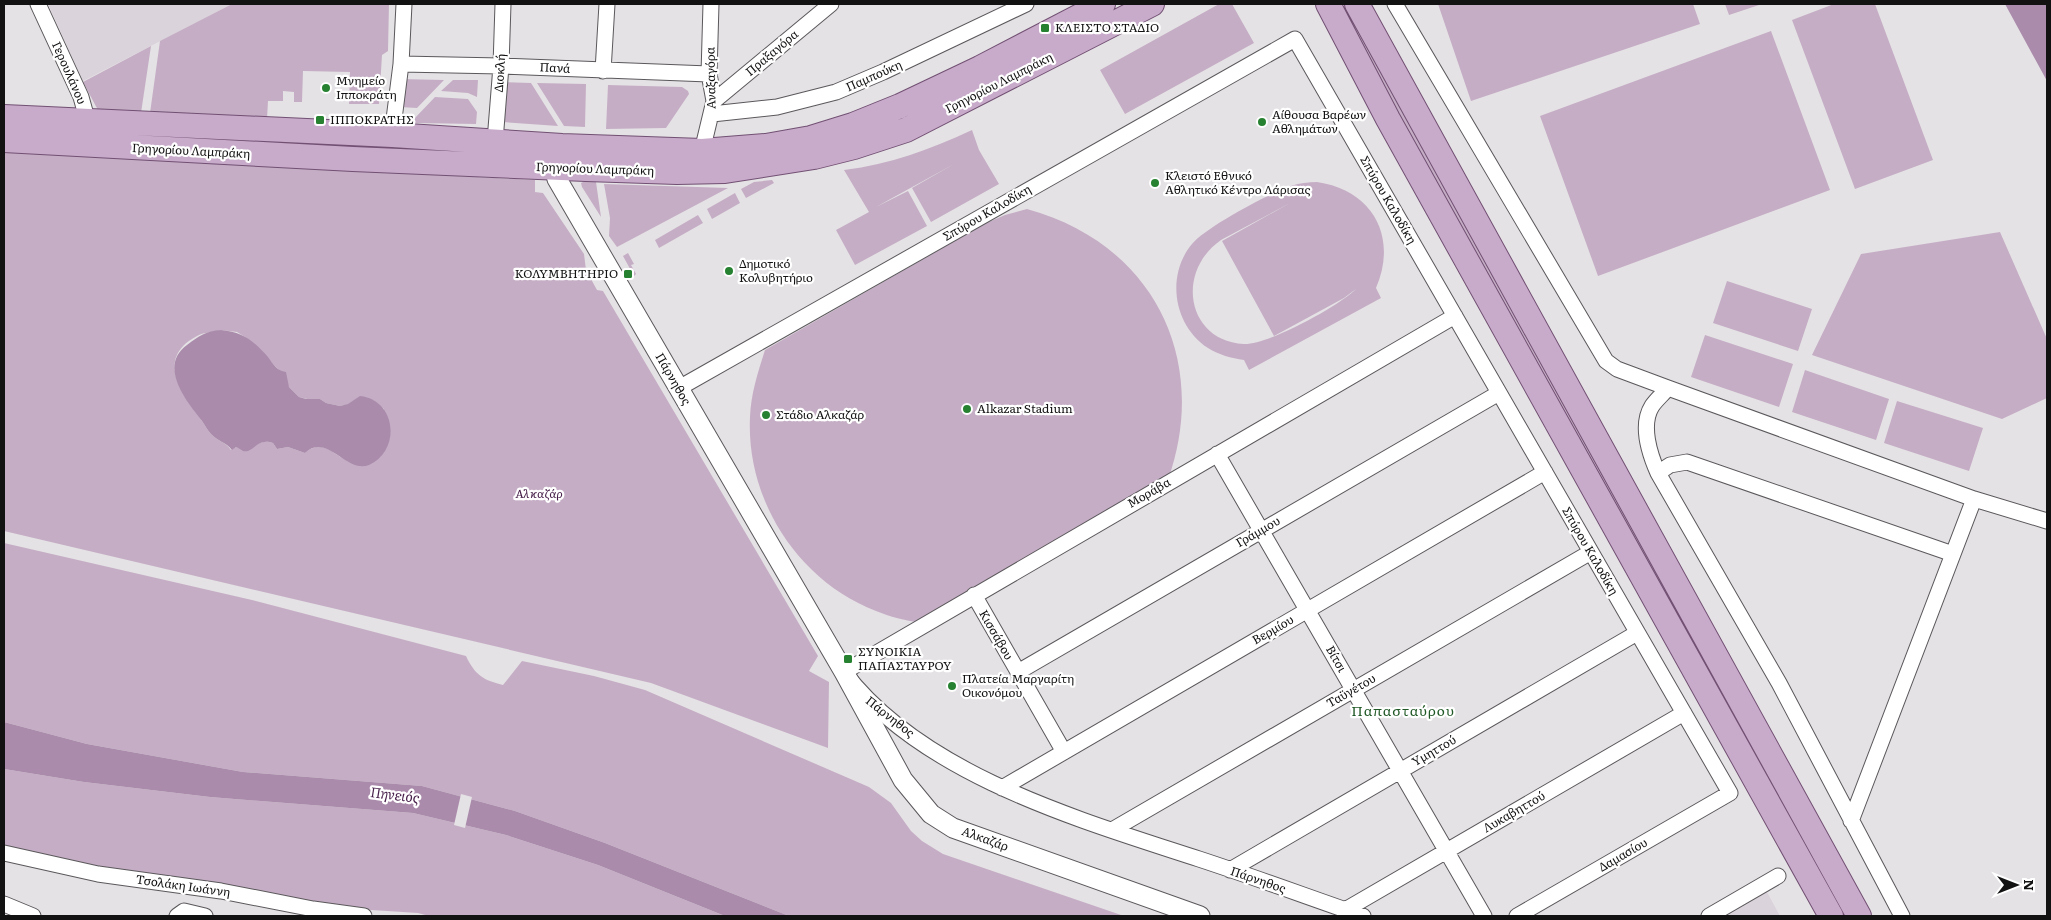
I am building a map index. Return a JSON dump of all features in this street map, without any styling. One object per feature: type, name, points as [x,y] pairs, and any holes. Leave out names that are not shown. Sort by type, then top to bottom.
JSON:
[{"type":"main road","name":"Γρηγορίου Λαμπράκη","points":[[4,140],[84,146],[494,165],[555,164],[766,146],[811,138],[853,125],[900,106],[980,68],[1103,4]]},
{"type":"main road","name":"Γρηγορίου Λαμπράκη","points":[[4,117],[495,141],[555,164],[677,172],[725,171],[802,160],[854,147],[916,125],[1152,4]]},
{"type":"main road","points":[[1328,4],[1388,119],[1831,916]]},
{"type":"main road","points":[[1357,4],[1473,217],[1727,672],[1859,916]]},
{"type":"main road","points":[[494,165],[495,141]]},
{"type":"street","name":"Γερουλάνου","points":[[38,4],[81,97],[86,120],[84,146]]},
{"type":"street","points":[[392,135],[404,4]]},
{"type":"street","name":"Διοκλή","points":[[495,141],[504,4]]},
{"type":"street","points":[[602,71],[606,4]]},
{"type":"street","name":"Αναξαγόρα","points":[[702,151],[712,108],[709,74],[711,4]]},
{"type":"street","name":"Πραξαγόρα","points":[[712,108],[830,4]]},
{"type":"street","name":"Παμπούκη","points":[[712,108],[776,108],[836,92],[883,72],[1026,4]]},
{"type":"street","points":[[1395,4],[1606,361],[1617,369],[1668,388],[1974,499],[2047,521]]},
{"type":"street","name":"Σπύρου Καλοδίκη","points":[[678,388],[1295,39],[1730,793]]},
{"type":"street","name":"Πανά","points":[[400,64],[709,74]]},
{"type":"street","name":"Πάρνηθος","points":[[555,164],[678,388],[844,672],[859,692],[876,709],[982,780],[1112,830],[1363,916]]},
{"type":"street","name":"Μοράβα","points":[[844,672],[1454,316]]},
{"type":"street","points":[[1668,388],[1651,408],[1648,420],[1649,446],[1658,473],[1779,683],[1902,916]]},
{"type":"street","name":"Γράμμου","points":[[1018,672],[1499,393]]},
{"type":"street","name":"Βίτσι","points":[[1217,454],[1484,916]]},
{"type":"street","points":[[1658,473],[1670,465],[1687,462],[1953,554]]},
{"type":"street","name":"Βερμίου","points":[[1002,788],[1545,472]]},
{"type":"street","points":[[1851,821],[1974,499]]},
{"type":"street","name":"Ταϋγέτου","points":[[1112,830],[1590,552]]},
{"type":"street","name":"Κισσάβου","points":[[974,595],[1064,752]]},
{"type":"street","name":"Υμηττού","points":[[1230,870],[1637,633]]},
{"type":"street","name":"Αλκαζάρ","points":[[844,672],[903,780],[931,814],[953,828],[1200,916]]},
{"type":"street","name":"Λυκαβηττού","points":[[1345,910],[1684,713]]},
{"type":"street","name":"Δαμασίου","points":[[1517,916],[1730,793]]},
{"type":"street","name":"Τσολάκη Ιωάννη","points":[[4,853],[98,874],[215,890],[313,909],[364,916]]},
{"type":"street","points":[[1709,916],[1778,876]]},
{"type":"street","points":[[4,904],[33,916]]},
{"type":"street","points":[[178,915],[184,911],[205,916]]},
{"type":"shaded area","points":[[48,4],[232,4],[83,81]]},
{"type":"shaded area","points":[[1767,892],[1780,916],[1727,916]]},
{"type":"green space","points":[[232,4],[389,4],[388,51],[382,55],[379,104],[349,104],[350,72],[303,71],[302,102],[294,102],[294,92],[283,91],[283,101],[268,101],[267,119],[150,113],[160,41]]},
{"type":"green space","points":[[1219,4],[1232,4],[1254,43],[1125,114],[1100,70]]},
{"type":"green space","points":[[1345,4],[1849,916],[1840,916],[1340,9]]},
{"type":"green space","points":[[1438,4],[1693,4],[1700,24],[1471,101]]},
{"type":"green space","points":[[1725,4],[1762,4],[1729,15]]},
{"type":"green space","points":[[1834,4],[1875,4],[1933,160],[1855,189],[1792,20]]},
{"type":"green space","points":[[1771,31],[1830,190],[1598,276],[1540,116]]},
{"type":"green space","points":[[151,46],[141,113],[99,112],[83,82]]},
{"type":"green space","points":[[400,79],[444,80],[417,108],[399,107]]},
{"type":"green space","points":[[453,80],[478,80],[477,97],[468,93],[441,91]]},
{"type":"green space","points":[[504,82],[531,83],[558,126],[502,122]]},
{"type":"green space","points":[[537,83],[586,84],[585,127],[564,126]]},
{"type":"green space","points":[[608,85],[682,87],[689,94],[666,128],[606,129]]},
{"type":"green space","points":[[435,97],[468,99],[477,112],[476,124],[414,123],[414,119]]},
{"type":"green space","points":[[972,130],[979,150],[999,184],[931,222],[912,188],[954,164],[876,207],[908,191],[927,226],[855,265],[836,230],[869,212],[844,170],[878,164],[910,155]]},
{"type":"green space","points":[[114,131],[370,147],[314,149],[114,138]]},
{"type":"green space","name":"Αλκαζάρ","points":[[4,152],[535,180],[535,192],[543,193],[584,254],[586,270],[597,290],[603,291],[818,656],[809,671],[829,682],[828,748],[651,683],[4,531]],"holes":[[[221,330],[237,332],[245,337],[280,371],[289,387],[299,397],[311,400],[320,399],[326,403],[340,406],[373,400],[384,409],[381,456],[368,463],[357,464],[323,447],[314,447],[305,453],[288,447],[277,449],[273,443],[268,442],[242,449],[236,447],[231,450],[213,436],[180,388],[175,365],[178,354],[185,344],[199,335]]]},
{"type":"green space","points":[[772,180],[774,183],[746,198],[741,189],[754,182]]},
{"type":"green space","points":[[596,182],[601,217],[582,187],[581,183]]},
{"type":"green space","points":[[1317,182],[1337,187],[1353,195],[1366,206],[1376,219],[1382,234],[1384,251],[1382,269],[1376,288],[1381,298],[1249,370],[1244,360],[1216,353],[1208,348],[1196,338],[1187,326],[1177,299],[1176,284],[1184,256],[1199,237],[1239,211],[1291,186]],"holes":[[[1290,203],[1222,241],[1274,336],[1344,298],[1356,289],[1335,305],[1286,332],[1255,343],[1244,344],[1225,340],[1210,331],[1200,318],[1194,303],[1193,286],[1197,269],[1206,254],[1221,240]]]},
{"type":"green space","points":[[604,184],[728,188],[617,247],[609,236],[610,218]]},
{"type":"green space","points":[[735,193],[740,203],[712,219],[707,209]]},
{"type":"green space","name":"Alkazar Stadium","points":[[1027,209],[1071,225],[1108,249],[1138,278],[1160,312],[1175,350],[1182,391],[1179,435],[1168,480],[920,623],[881,613],[848,597],[823,580],[801,558],[782,534],[768,507],[757,478],[751,448],[750,417],[753,391],[765,350],[984,224],[1005,215]]},
{"type":"green space","points":[[698,215],[703,223],[659,248],[655,240]]},
{"type":"green space","points":[[2000,232],[2047,339],[2047,398],[2002,419],[1812,355],[1861,254]]},
{"type":"green space","points":[[628,253],[634,264],[631,265],[636,274],[634,276],[623,256]]},
{"type":"green space","points":[[1727,281],[1812,309],[1798,351],[1713,323]]},
{"type":"green space","points":[[1705,335],[1793,364],[1779,407],[1691,377]]},
{"type":"green space","points":[[1805,370],[1889,399],[1876,440],[1792,412]]},
{"type":"green space","points":[[1897,401],[1983,428],[1969,471],[1884,443]]},
{"type":"green space","points":[[4,543],[252,600],[466,656],[480,676],[503,685],[522,661],[594,676],[645,690],[869,787],[891,803],[911,831],[922,841],[943,854],[1124,916],[789,916],[605,843],[515,811],[422,786],[243,772],[87,744],[4,722]]},
{"type":"green space","points":[[4,769],[84,782],[210,797],[413,813],[506,835],[598,865],[725,916],[429,916],[418,913],[356,909],[72,862],[4,848]]},
{"type":"water","points":[[2005,4],[2047,4],[2047,81]]},
{"type":"water","points":[[221,330],[242,335],[253,342],[276,367],[286,372],[289,387],[299,397],[320,399],[326,403],[340,406],[348,404],[360,396],[382,406],[388,416],[390,427],[390,438],[386,449],[379,458],[369,465],[361,466],[352,464],[321,447],[313,448],[305,453],[288,447],[277,449],[273,443],[263,442],[247,451],[236,447],[232,450],[208,431],[183,394],[175,373],[175,363],[179,353],[187,345],[207,333]]},
{"type":"water","name":"Πηνειός","points":[[4,722],[87,744],[243,772],[422,786],[515,811],[605,843],[789,916],[725,916],[598,865],[506,835],[413,813],[210,797],[84,782],[4,769]]},
{"type":"pier","points":[[461,794],[472,797],[465,828],[454,825]]},
{"type":"place","name":"ΚΛΕΙΣΤΟ ΣΤΑΔΙΟ","points":[[1045,28]]},
{"type":"place","name":"Μνημείο Ιπποκράτη","points":[[326,88]]},
{"type":"place","name":"ΙΠΠΟΚΡΑΤΗΣ","points":[[320,120]]},
{"type":"place","name":"Αίθουσα Βαρέων Αθλημάτων","points":[[1262,122]]},
{"type":"place","name":"Κλειστό Εθνικό Αθλητικό Κέντρο Λάρισας","points":[[1155,183]]},
{"type":"place","name":"Δημοτικό Κολυβητήριο","points":[[729,271]]},
{"type":"place","name":"ΚΟΛΥΜΒΗΤΗΡΙΟ","points":[[628,274]]},
{"type":"place","name":"Alkazar Stadium","points":[[967,409]]},
{"type":"place","name":"Στάδιο Αλκαζάρ","points":[[766,415]]},
{"type":"place","name":"ΣΥΝΟΙΚΙΑ ΠΑΠΑΣΤΑΥΡΟΥ","points":[[848,659]]},
{"type":"place","name":"Πλατεία Μαργαρίτη Οικονόμου","points":[[952,686]]},
{"type":"district","name":"Παπασταύρου","points":[[1403,711]]}]
